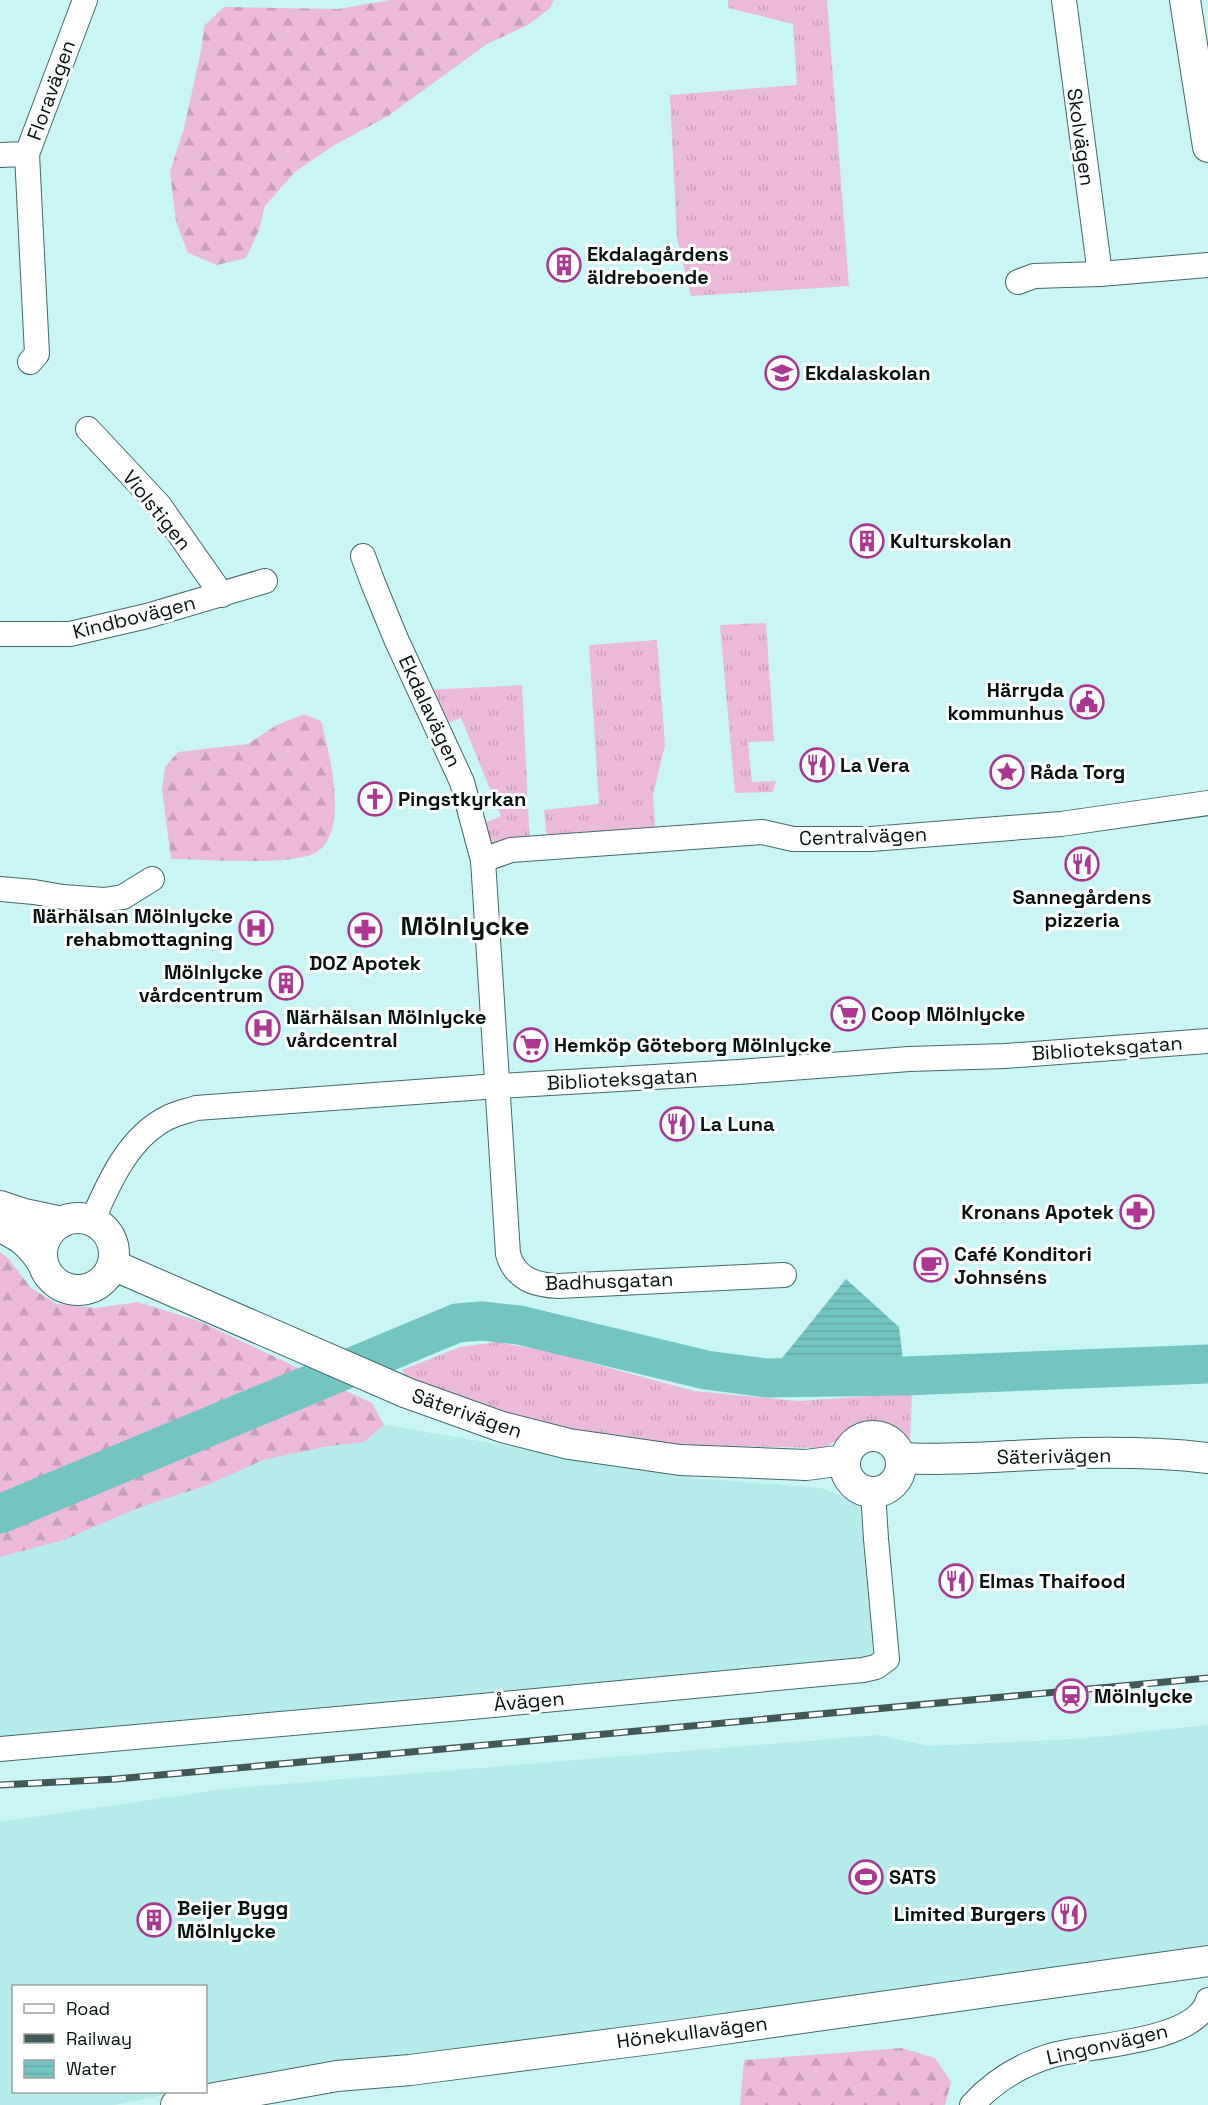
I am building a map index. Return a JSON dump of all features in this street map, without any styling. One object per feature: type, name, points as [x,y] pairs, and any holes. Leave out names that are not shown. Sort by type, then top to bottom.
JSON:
[{"type":"street","name":"Floravägen","points":[[0,155],[27,154],[85,0]]},
{"type":"street","name":"Skolvägen","points":[[1064,0],[1100,274]]},
{"type":"street","points":[[1185,0],[1208,147]]},
{"type":"street","points":[[27,154],[36,354],[30,362]]},
{"type":"street","points":[[1018,282],[1034,276],[1100,274],[1208,265]]},
{"type":"street","name":"Violstigen","points":[[88,429],[159,505],[222,594]]},
{"type":"street","name":"Ekdalavägen","points":[[363,556],[396,639],[462,782],[483,860],[498,1086]]},
{"type":"street","name":"Kindbovägen","points":[[0,634],[70,634],[222,594],[265,580]]},
{"type":"street","name":"Centralvägen","points":[[483,860],[511,850],[762,832],[793,839],[872,839],[1061,824],[1208,803]]},
{"type":"street","points":[[0,889],[104,900],[123,897],[152,879]]},
{"type":"street","name":"Biblioteksgatan","points":[[92,1221],[108,1184],[132,1147],[151,1129],[169,1117],[196,1108],[498,1086],[739,1072],[879,1061],[1005,1056],[1208,1041]]},
{"type":"street","name":"Badhusgatan","points":[[498,1086],[508,1254],[511,1264],[527,1280],[541,1285],[558,1286],[784,1275]]},
{"type":"street","points":[[0,1206],[62,1222]]},
{"type":"street","points":[[0,1227],[13,1232],[32,1246],[54,1282],[61,1287],[76,1291],[92,1288],[105,1279],[113,1265],[114,1250],[110,1235],[92,1221],[77,1218],[62,1222],[47,1235],[42,1248],[42,1262]]},
{"type":"street","name":"Säterivägen","points":[[113,1265],[407,1393],[502,1427],[569,1444],[690,1461],[806,1465],[845,1460]]},
{"type":"street","points":[[872,1436],[880,1437],[893,1444],[901,1458],[897,1479],[887,1489],[873,1492],[861,1490],[846,1472],[847,1452],[858,1440],[872,1436]]},
{"type":"street","name":"Säterivägen","points":[[901,1458],[931,1460],[1056,1454],[1152,1454],[1208,1458]]},
{"type":"street","name":"Åvägen","points":[[0,1749],[450,1709],[876,1667],[887,1659],[873,1492]]},
{"type":"street","name":"Hönekullavägen","points":[[176,2105],[337,2076],[410,2070],[674,2036],[1208,1961]]},
{"type":"street","name":"Lingonvägen","points":[[972,2105],[986,2090],[1015,2070],[1053,2055],[1155,2037],[1193,2021],[1207,2007]]},
{"type":"shaded area","points":[[384,1425],[697,1478],[821,1488],[860,1503],[875,1680],[520,1715],[0,1755],[0,1557],[64,1540],[141,1507],[208,1485],[263,1460],[324,1447],[364,1442]]},
{"type":"shaded area","points":[[1208,1725],[1208,1954],[207,2086],[207,1985],[12,1985],[12,2093],[173,2093],[114,2105],[0,2105],[0,1822],[224,1789],[879,1735],[928,1746],[1076,1739]]},
{"type":"green space","points":[[390,0],[554,0],[550,8],[528,25],[487,44],[388,116],[333,146],[295,172],[265,206],[259,230],[246,258],[217,265],[188,253],[176,222],[170,172],[184,128],[201,51],[204,26],[224,7],[338,9]]},
{"type":"green space","points":[[728,0],[827,0],[849,286],[691,296],[677,239],[670,95],[797,85],[793,24],[728,8]]},
{"type":"green space","points":[[766,623],[774,741],[748,742],[752,782],[776,781],[773,792],[735,793],[720,625]]},
{"type":"green space","points":[[657,640],[665,745],[653,795],[656,839],[548,847],[544,810],[599,804],[589,645]]},
{"type":"green space","points":[[522,685],[530,844],[493,847],[482,824],[501,816],[461,718],[443,725],[427,690]]},
{"type":"green space","points":[[304,714],[321,721],[332,770],[335,809],[333,827],[327,842],[317,852],[305,857],[288,859],[247,861],[171,859],[162,790],[165,767],[178,752],[248,744],[277,725]]},
{"type":"green space","points":[[0,1252],[8,1258],[31,1288],[57,1304],[96,1308],[138,1302],[199,1321],[372,1403],[384,1425],[364,1442],[324,1447],[263,1460],[208,1485],[141,1507],[64,1540],[0,1557]]},
{"type":"green space","points":[[497,1342],[551,1352],[694,1391],[798,1401],[912,1393],[910,1440],[880,1425],[858,1427],[824,1448],[608,1441],[501,1415],[406,1379],[402,1370],[460,1347]]},
{"type":"green space","points":[[902,2048],[935,2058],[951,2082],[945,2105],[740,2105],[744,2060]]},
{"type":"water","points":[[846,1279],[899,1327],[905,1376],[766,1378]]},
{"type":"waterway","points":[[0,1514],[457,1323],[482,1321],[519,1325],[706,1370],[766,1378],[905,1376],[1208,1364]]},
{"type":"railway","points":[[0,1785],[116,1779],[1208,1678]]},
{"type":"place","name":"Ekdalagårdens äldreboende","points":[[564,265]]},
{"type":"place","name":"Ekdalaskolan","points":[[782,373]]},
{"type":"place","name":"Kulturskolan","points":[[867,541]]},
{"type":"place","name":"Härryda kommunhus","points":[[1087,702]]},
{"type":"place","name":"La Vera","points":[[817,765]]},
{"type":"place","name":"Råda Torg","points":[[1007,772]]},
{"type":"place","name":"Pingstkyrkan","points":[[375,799]]},
{"type":"place","name":"Sannegårdens pizzeria","points":[[1082,864]]},
{"type":"place","name":"Närhälsan Mölnlycke rehabmottagning","points":[[256,928]]},
{"type":"place","name":"DOZ Apotek","points":[[365,930]]},
{"type":"place","name":"Mölnlycke vårdcentrum","points":[[286,983]]},
{"type":"place","name":"Coop Mölnlycke","points":[[848,1014]]},
{"type":"place","name":"Närhälsan Mölnlycke vårdcentral","points":[[263,1028]]},
{"type":"place","name":"Hemköp Göteborg Mölnlycke","points":[[531,1045]]},
{"type":"place","name":"La Luna","points":[[677,1124]]},
{"type":"place","name":"Kronans Apotek","points":[[1137,1212]]},
{"type":"place","name":"Café Konditori Johnséns","points":[[931,1265]]},
{"type":"place","name":"Elmas Thaifood","points":[[956,1581]]},
{"type":"place","name":"Mölnlycke","points":[[1071,1696]]},
{"type":"place","name":"SATS","points":[[866,1877]]},
{"type":"place","name":"Limited Burgers","points":[[1069,1914]]},
{"type":"place","name":"Beijer Bygg Mölnlycke","points":[[154,1920]]},
{"type":"district","name":"Mölnlycke","points":[[465,926]]}]
